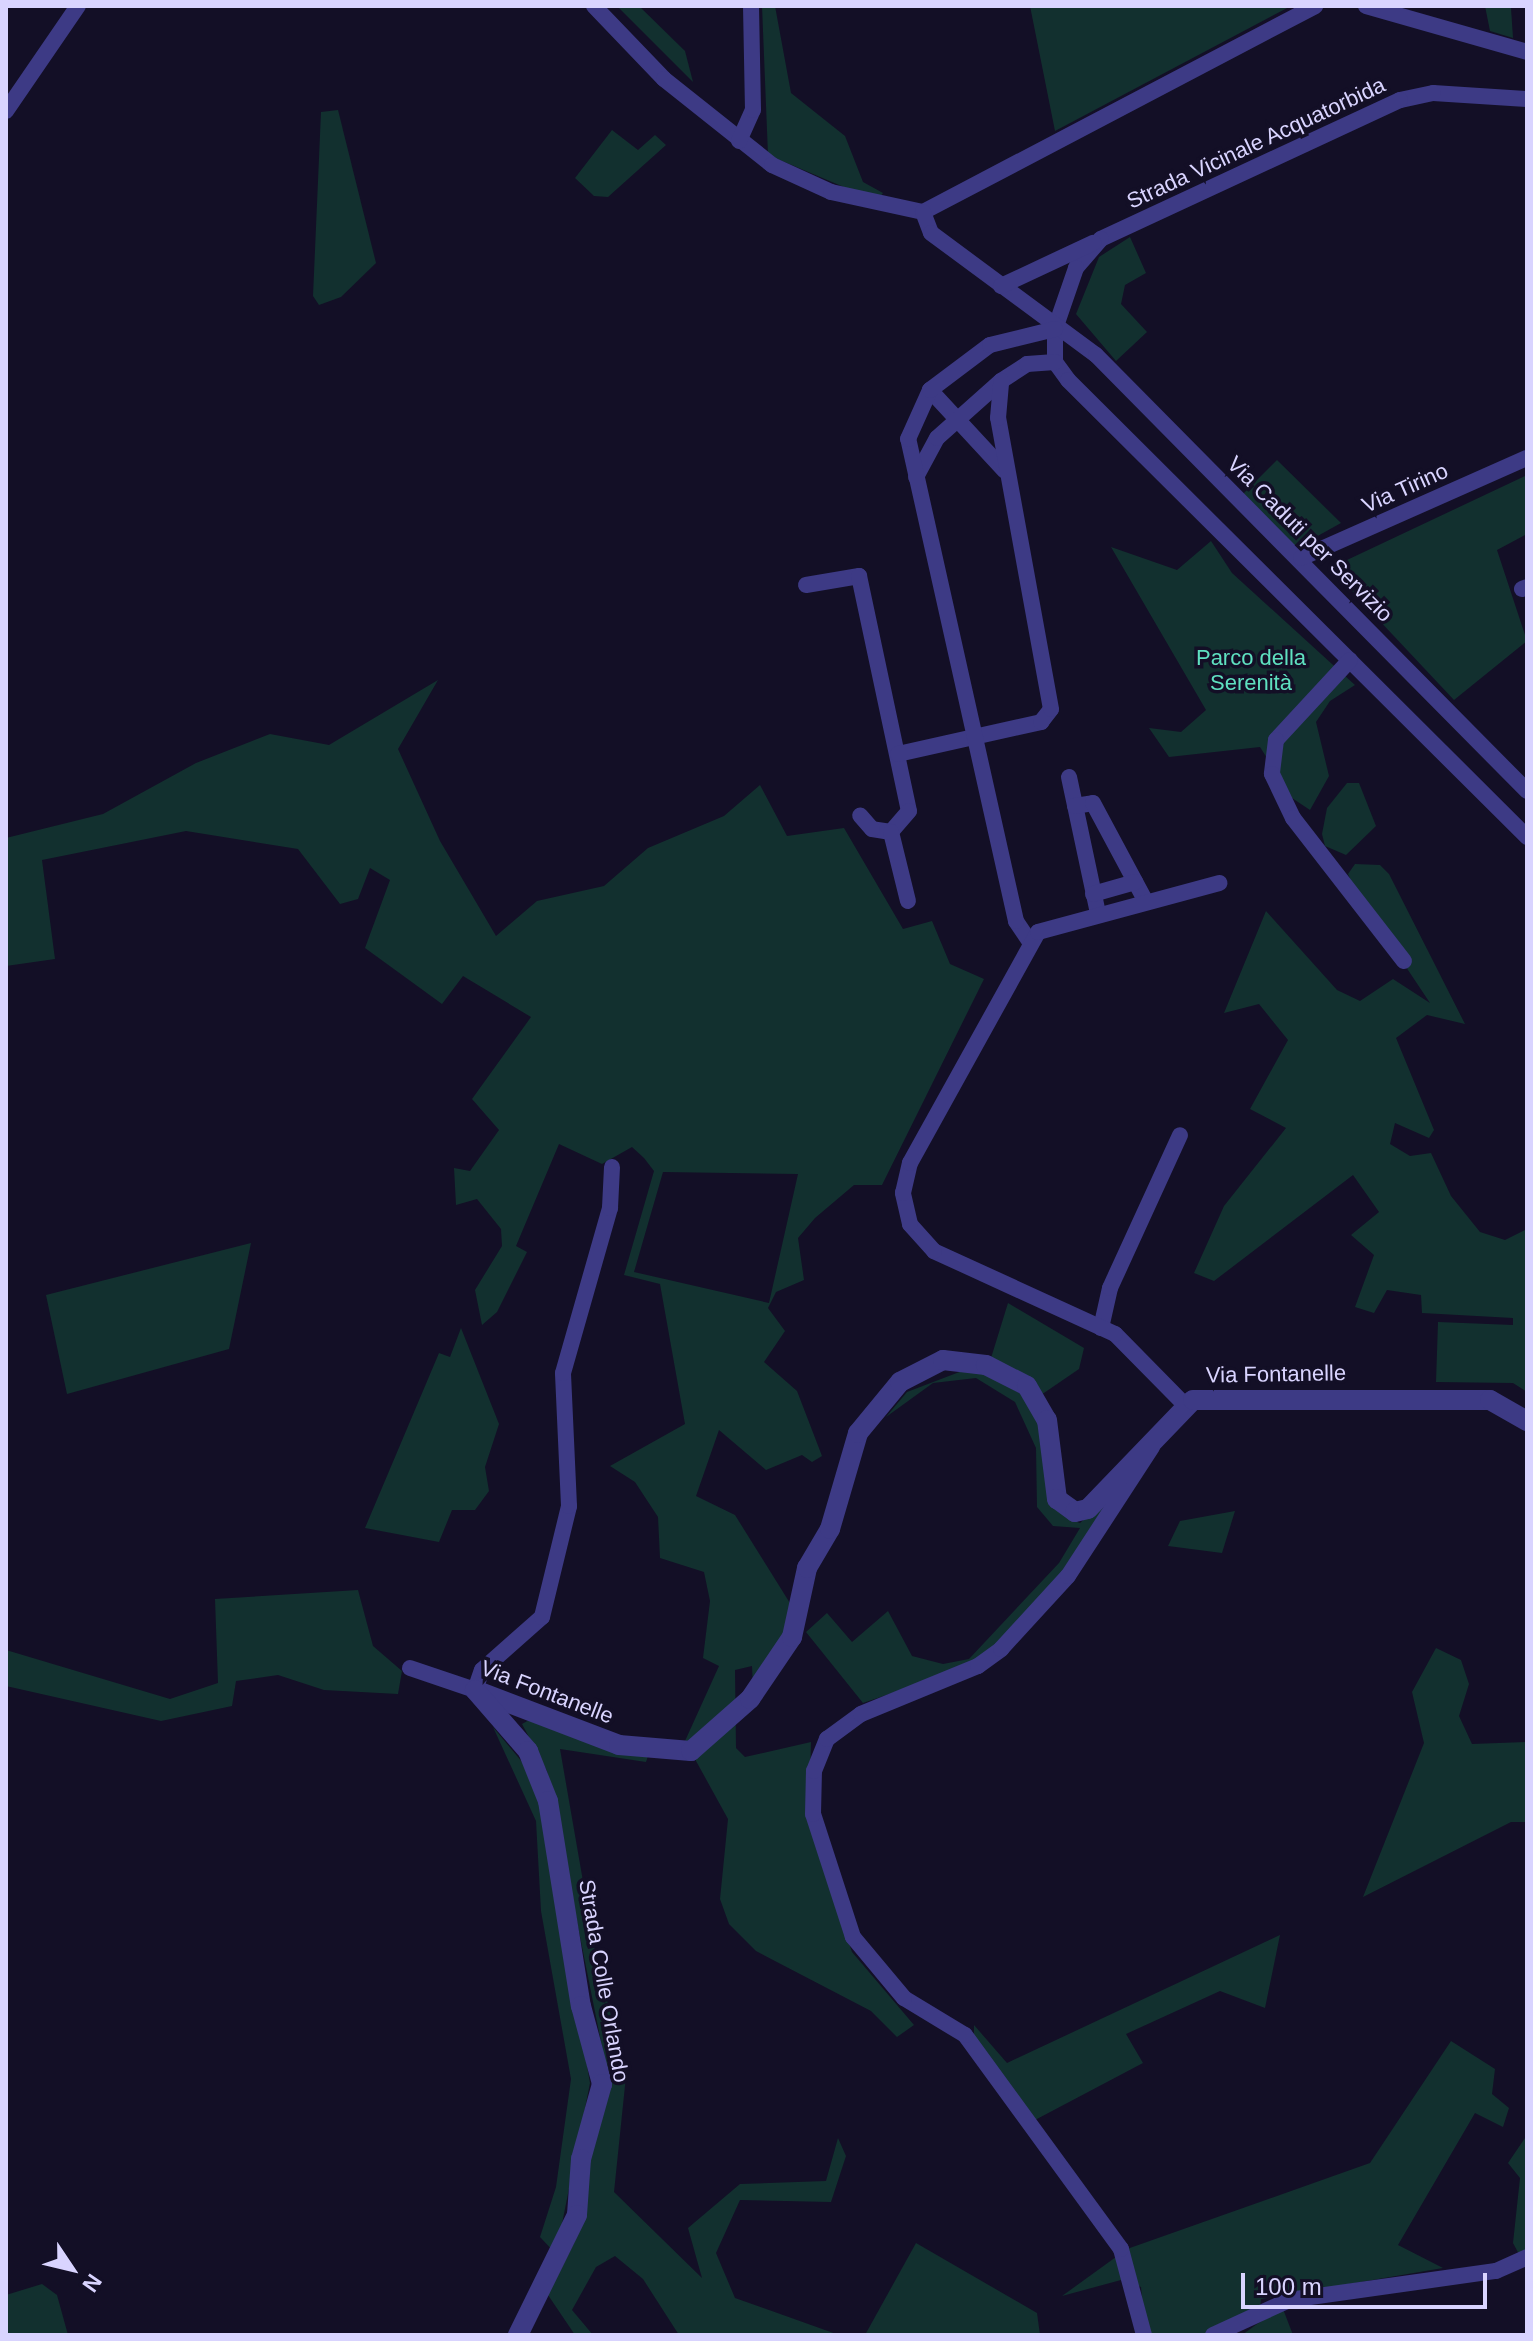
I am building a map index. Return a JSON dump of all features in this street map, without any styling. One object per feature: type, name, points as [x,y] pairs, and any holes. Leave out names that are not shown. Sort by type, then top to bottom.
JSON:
[{"type":"street","points":[[6,111],[78,6]]},
{"type":"street","points":[[594,6],[739,141],[800,181],[923,212],[1315,6]]},
{"type":"street","points":[[739,141],[753,110],[751,6]]},
{"type":"street","points":[[1366,6],[1527,52]]},
{"type":"street","name":"Strada Vicinale Acquatorbida","points":[[998,283],[1101,239],[1400,100],[1433,93],[1527,99]]},
{"type":"street","name":"Via Caduti per Servizio","points":[[923,212],[931,233],[1055,329],[1096,355],[1301,558],[1527,791]]},
{"type":"street","name":"Strada Vicinale Acquatorbida","points":[[1055,329],[1076,268],[1101,239]]},
{"type":"street","points":[[1030,942],[1016,921],[915,477],[909,427],[930,390],[990,345],[1055,329],[1055,362],[1527,837]]},
{"type":"street","points":[[915,477],[925,454],[1001,381],[1027,364],[1055,362]]},
{"type":"street","points":[[898,754],[1041,722],[1051,709],[998,418],[1001,381]]},
{"type":"street","points":[[930,390],[1009,476]]},
{"type":"street","name":"Via Tirino","points":[[1301,558],[1527,458]]},
{"type":"street","points":[[806,585],[859,576],[909,811],[891,832]]},
{"type":"street","points":[[1350,660],[1276,740],[1272,774],[1293,818],[1404,961]]},
{"type":"street","points":[[1069,777],[1098,914]]},
{"type":"street","points":[[1075,806],[1093,803],[1146,902]]},
{"type":"street","points":[[860,815],[872,829],[891,832]]},
{"type":"street","points":[[891,832],[908,901]]},
{"type":"street","points":[[1093,894],[1135,882]]},
{"type":"street","points":[[1184,1404],[1128,1343],[934,1251],[905,1208],[910,1163],[1030,942],[1054,925],[1220,883]]},
{"type":"street","points":[[1101,1328],[1110,1288],[1180,1135]]},
{"type":"street","points":[[475,1690],[482,1670],[542,1617],[559,1564],[570,1478],[560,1392],[610,1208],[612,1167]]},
{"type":"street","name":"Via Fontanelle","points":[[410,1668],[619,1745],[691,1751],[750,1699],[792,1637],[807,1568],[830,1529],[858,1433],[900,1382],[943,1360],[986,1365],[1027,1386],[1047,1420],[1062,1509],[1088,1509],[1184,1404],[1249,1396],[1490,1400],[1527,1421]]},
{"type":"street","points":[[1144,2335],[1121,2249],[965,2035],[904,1998],[853,1937],[813,1814],[814,1771],[827,1739],[861,1714],[978,1666],[1001,1649],[1045,1607],[1115,1512],[1152,1451],[1153,1436]]},
{"type":"street","name":"Strada Colle Orlando","points":[[475,1690],[528,1751],[548,1801],[581,2006],[602,2084],[581,2159],[577,2215],[518,2335]]},
{"type":"street","points":[[1213,2335],[1289,2300],[1481,2273],[1527,2257]]},
{"type":"green space","points":[[617,6],[639,6],[685,51],[693,82]]},
{"type":"green space","points":[[762,6],[775,6],[791,93],[845,136],[863,182],[883,193],[877,201],[768,155]]},
{"type":"green space","points":[[1030,6],[1291,6],[1055,131]]},
{"type":"green space","points":[[1485,6],[1511,8],[1513,38],[1490,31]]},
{"type":"green space","points":[[338,110],[376,263],[341,297],[319,305],[313,296],[321,112]]},
{"type":"green space","points":[[612,130],[638,150],[655,135],[666,145],[608,197],[594,196],[575,178]]},
{"type":"green space","points":[[1130,237],[1146,273],[1125,285],[1121,304],[1147,332],[1116,361],[1076,314],[1099,257]]},
{"type":"green space","points":[[1277,460],[1341,523],[1296,548],[1242,495]]},
{"type":"green space","points":[[1525,476],[1527,534],[1497,550],[1527,641],[1454,700],[1330,568]]},
{"type":"green space","name":"Parco della Serenità","points":[[1211,541],[1232,573],[1355,685],[1330,701],[1316,722],[1329,776],[1310,810],[1292,798],[1260,747],[1169,757],[1149,728],[1181,732],[1206,710],[1111,547],[1177,570]]},
{"type":"green space","points":[[438,680],[398,749],[440,841],[496,936],[537,901],[604,886],[648,848],[724,816],[760,785],[787,836],[844,828],[903,929],[932,921],[950,964],[984,979],[882,1185],[854,1185],[815,1218],[798,1238],[804,1280],[776,1292],[768,1308],[785,1331],[764,1362],[797,1391],[822,1456],[812,1462],[802,1455],[766,1470],[719,1430],[696,1496],[735,1515],[793,1608],[790,1630],[753,1687],[752,1666],[735,1670],[736,1748],[745,1757],[811,1742],[809,1824],[852,1952],[914,2025],[897,2037],[871,2011],[756,1951],[729,1924],[720,1899],[728,1819],[685,1741],[719,1666],[703,1658],[710,1601],[704,1572],[660,1558],[658,1517],[635,1482],[610,1466],[685,1424],[660,1284],[624,1275],[654,1171],[632,1147],[602,1164],[559,1144],[516,1246],[527,1252],[497,1312],[482,1325],[475,1290],[502,1246],[501,1229],[477,1199],[456,1205],[454,1168],[470,1171],[499,1130],[472,1099],[531,1017],[463,976],[442,1004],[365,948],[390,880],[370,868],[358,899],[340,904],[298,849],[186,831],[42,860],[55,959],[6,966],[6,838],[103,814],[196,763],[270,734],[329,745]],"holes":[[[663,1172],[798,1174],[769,1303],[634,1272]]]},
{"type":"green space","points":[[1347,783],[1359,783],[1376,826],[1346,855],[1325,846],[1322,834],[1327,808]]},
{"type":"green space","points":[[1355,864],[1380,865],[1389,874],[1465,1024],[1427,1015],[1396,1038],[1434,1130],[1429,1138],[1395,1123],[1390,1144],[1410,1156],[1431,1153],[1451,1196],[1480,1232],[1505,1240],[1527,1229],[1527,1392],[1513,1383],[1436,1382],[1438,1322],[1513,1325],[1513,1318],[1422,1313],[1421,1295],[1387,1290],[1374,1313],[1355,1307],[1374,1255],[1351,1235],[1379,1212],[1353,1175],[1214,1281],[1194,1273],[1224,1206],[1286,1128],[1250,1109],[1288,1040],[1259,1004],[1224,1013],[1266,911],[1337,990],[1360,1001],[1393,979],[1430,1003],[1354,889],[1348,874]]},
{"type":"green space","points":[[251,1243],[229,1349],[67,1394],[46,1295]]},
{"type":"green space","points":[[1008,1303],[1084,1348],[1079,1369],[1041,1395],[1026,1375],[991,1358]]},
{"type":"green space","points":[[461,1328],[499,1424],[485,1467],[489,1491],[475,1510],[452,1510],[439,1542],[365,1528],[439,1353],[450,1357]]},
{"type":"green space","points":[[962,1371],[989,1374],[1030,1400],[1069,1519],[1080,1523],[1114,1493],[1038,1608],[971,1666],[863,1703],[806,1632],[827,1613],[852,1642],[888,1611],[912,1656],[943,1664],[969,1659],[1059,1563],[1080,1528],[1053,1526],[1037,1507],[1036,1448],[1015,1402],[976,1378],[933,1383],[886,1417],[907,1392]]},
{"type":"green space","points":[[1235,1511],[1222,1553],[1168,1546],[1180,1521]]},
{"type":"green space","points":[[358,1590],[373,1646],[402,1671],[398,1694],[324,1690],[278,1675],[236,1681],[232,1706],[161,1721],[6,1686],[6,1650],[170,1699],[218,1683],[215,1599]]},
{"type":"green space","points":[[1436,1648],[1461,1660],[1469,1684],[1459,1716],[1472,1744],[1527,1742],[1527,1822],[1511,1822],[1363,1897],[1424,1743],[1412,1692]]},
{"type":"green space","points":[[531,1719],[648,1756],[646,1762],[560,1749],[596,1956],[626,2076],[614,2192],[702,2278],[688,2228],[740,2184],[826,2181],[838,2138],[846,2156],[831,2202],[740,2200],[716,2253],[735,2298],[839,2335],[679,2335],[643,2279],[615,2256],[596,2267],[572,2310],[593,2335],[575,2335],[548,2295],[575,2241],[605,2062],[547,1771],[522,1724]]},
{"type":"green space","points":[[493,1727],[532,1774],[545,1821],[590,2083],[556,2254],[540,2237],[556,2187],[571,2079],[541,1911],[536,1821]]},
{"type":"green space","points":[[1280,1935],[1265,2008],[1220,1991],[1126,2034],[1143,2063],[1035,2120],[974,2039],[974,2025],[1007,2063]]},
{"type":"green space","points":[[1451,2041],[1495,2069],[1492,2094],[1509,2108],[1503,2127],[1475,2113],[1398,2245],[1443,2268],[1261,2299],[1260,2310],[1215,2335],[1145,2335],[1141,2287],[1121,2280],[1062,2296],[1127,2249],[1370,2163]]},
{"type":"green space","points":[[1527,2135],[1527,2253],[1520,2256],[1513,2243],[1520,2178],[1508,2163]]},
{"type":"green space","points":[[916,2243],[1037,2313],[1040,2335],[865,2335]]},
{"type":"green space","points":[[42,2284],[57,2295],[68,2335],[6,2335],[6,2295]]},
{"type":"green space","points":[[1283,2309],[1293,2335],[1242,2335],[1257,2324]]}]
